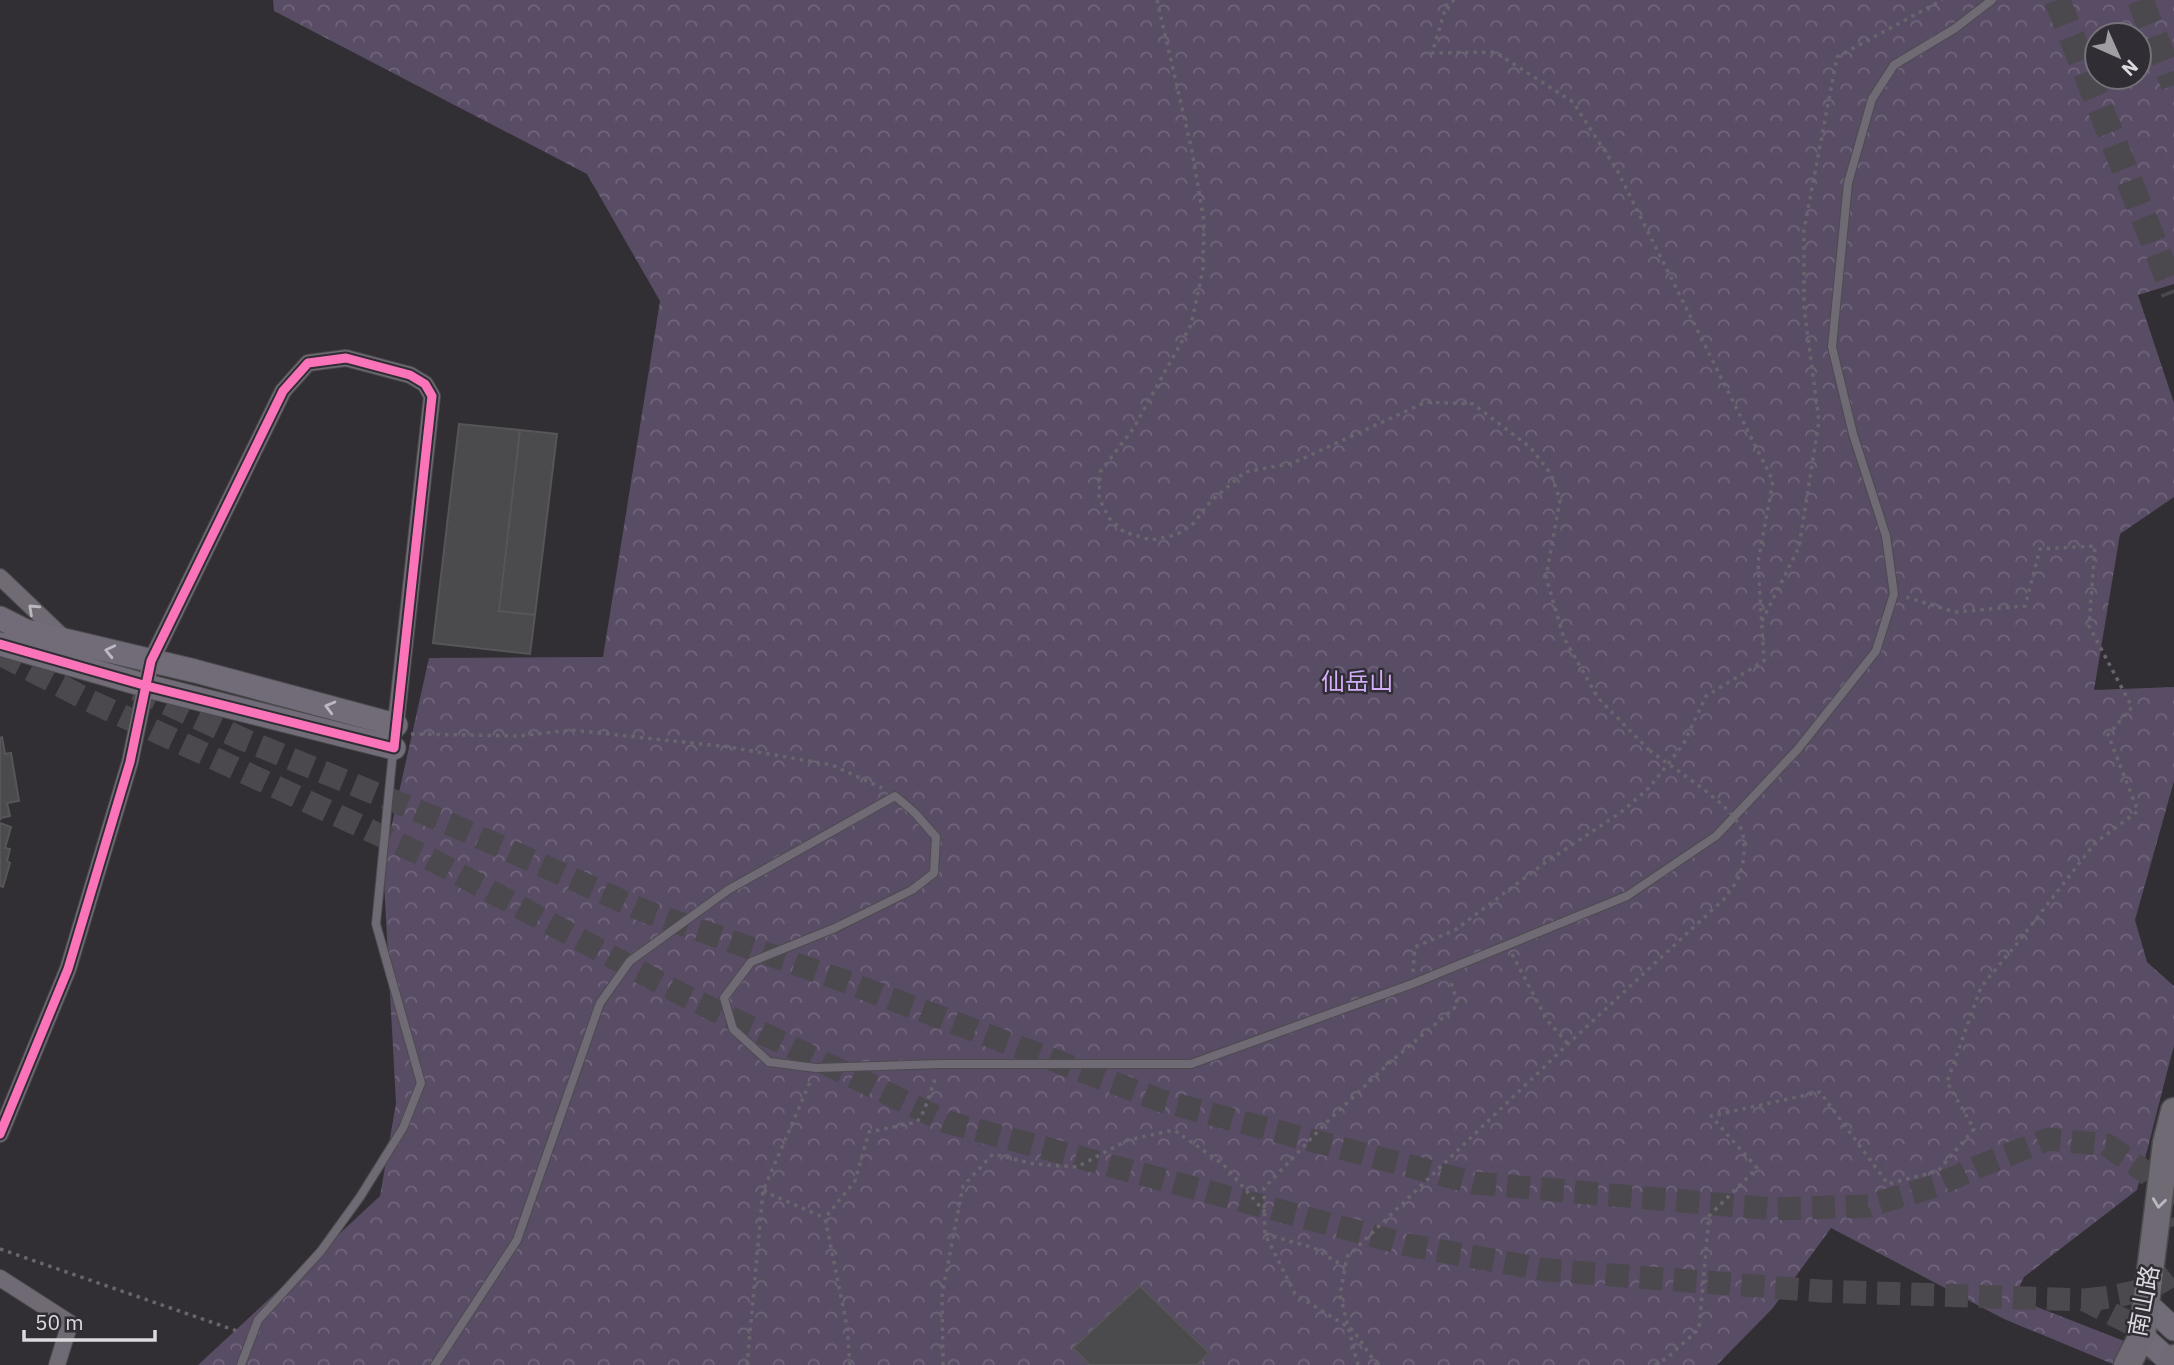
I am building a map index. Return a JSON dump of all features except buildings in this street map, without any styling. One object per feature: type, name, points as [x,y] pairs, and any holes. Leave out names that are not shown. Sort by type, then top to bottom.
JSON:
[{"type":"main road","name":"南山路","points":[[2127,1365],[2141,1336],[2147,1304],[2166,1143],[2174,1111]]},
{"type":"street","points":[[0,1134],[68,969],[130,762],[151,660],[283,391],[308,363],[346,358],[410,374],[425,384],[432,396],[395,736]]},
{"type":"street","points":[[0,577],[67,640]]},
{"type":"street","points":[[0,618],[26,631],[151,660],[395,736]]},
{"type":"street","points":[[0,644],[147,686],[395,736]]},
{"type":"street","points":[[0,1278],[70,1323],[57,1365]]},
{"type":"street","points":[[2147,1304],[2174,1329]]},
{"type":"street","points":[[2141,1336],[2172,1363]]},
{"type":"lane","points":[[435,1365],[517,1240],[600,1003],[629,961],[728,890],[895,796],[914,812],[936,838],[934,873],[912,890],[835,928],[751,962],[724,998],[733,1029],[769,1062],[816,1068],[940,1064],[1191,1064],[1412,985],[1627,895],[1716,836],[1798,749],[1876,651],[1894,594],[1886,536],[1853,434],[1832,347],[1848,183],[1872,99],[1894,65],[1954,29],[1992,0]]},
{"type":"lane","points":[[241,1365],[258,1320],[321,1251],[360,1197],[403,1128],[421,1083],[376,924],[395,736]]},
{"type":"path","points":[[1157,0],[1192,151],[1205,221],[1203,269],[1191,325],[1133,429],[1100,472],[1099,498],[1108,519],[1124,532],[1151,540],[1175,535],[1193,524],[1212,501],[1245,472],[1293,463],[1426,402],[1473,404],[1530,447],[1551,474],[1560,500],[1546,577],[1564,638],[1598,698],[1649,750],[1723,806],[1740,825],[1743,842],[1741,871],[1724,899],[1347,1257],[1340,1295],[1358,1365]]},
{"type":"path","points":[[1412,985],[1415,947],[1455,930],[1546,862],[1620,813],[1649,788],[1683,745],[1706,696],[1764,661],[1758,562],[1773,481],[1617,170],[1573,102],[1495,52],[1432,53],[1448,0]]},
{"type":"path","points":[[1445,11],[1454,0]]},
{"type":"path","points":[[1761,621],[1798,547],[1819,421],[1804,308],[1804,230],[1837,57],[1942,0]]},
{"type":"path","points":[[1655,1365],[1699,1329],[1709,1216],[1757,1168],[1711,1116],[1820,1091],[1888,1184],[1938,1171],[1974,1129],[1947,1082],[1980,986],[2015,946],[2095,843],[2138,811],[2108,735],[2132,707],[2089,626],[2095,546],[2040,549],[2025,606],[1955,612],[1894,594]]},
{"type":"path","points":[[395,736],[519,736],[570,730],[729,747],[832,765],[895,796]]},
{"type":"path","points":[[1508,945],[1547,1020],[1568,1045]]},
{"type":"path","points":[[1377,1365],[1353,1330],[1295,1294],[1265,1234],[1264,1188],[1327,1122],[1458,1005],[1448,970]]},
{"type":"path","points":[[825,1218],[855,1181],[869,1132],[917,1122],[924,1111],[940,1064]]},
{"type":"path","points":[[747,1365],[763,1191],[816,1068]]},
{"type":"path","points":[[943,1365],[942,1294],[963,1186],[993,1154],[1034,1164],[1077,1167],[1128,1140],[1174,1130],[1223,1164],[1265,1212]]},
{"type":"path","points":[[763,1191],[825,1218]]},
{"type":"path","points":[[825,1218],[847,1326],[850,1365]]},
{"type":"path","points":[[1265,1234],[1314,1248],[1345,1267]]},
{"type":"path","points":[[0,1249],[252,1336]]},
{"type":"green space","name":"仙岳山","points":[[273,0],[2174,0],[2174,284],[2138,295],[2174,403],[2174,497],[2120,534],[2094,690],[2174,687],[2174,781],[2135,920],[2147,962],[2174,986],[2174,1045],[2137,1190],[2024,1277],[2014,1298],[2124,1341],[2115,1365],[2004,1319],[1831,1228],[1772,1309],[1717,1365],[198,1365],[380,1196],[396,1103],[383,864],[429,658],[603,657],[660,301],[587,174],[274,11]]},
{"type":"tunnel","points":[[2057,0],[2174,293]]},
{"type":"tunnel","points":[[2140,0],[2174,85]]},
{"type":"tunnel","points":[[0,654],[86,699],[425,856],[681,994],[947,1122],[1408,1245],[1547,1270],[1821,1291],[2085,1300],[2155,1336]]},
{"type":"tunnel","points":[[136,689],[240,738],[450,824],[642,910],[836,978],[1162,1101],[1474,1183],[1774,1209],[1868,1206],[1935,1186],[2049,1139],[2107,1145],[2147,1173],[2169,1209],[2174,1226]]},
{"type":"tunnel","points":[[2085,1300],[2144,1289],[2174,1273]]},
{"type":"tunnel","points":[[2157,1365],[2174,1337]]},
{"type":"cycle path","points":[[0,644],[147,686],[394,748],[432,396],[425,384],[410,375],[346,358],[308,363],[283,391],[151,661],[130,762],[68,969],[0,1134]]}]
